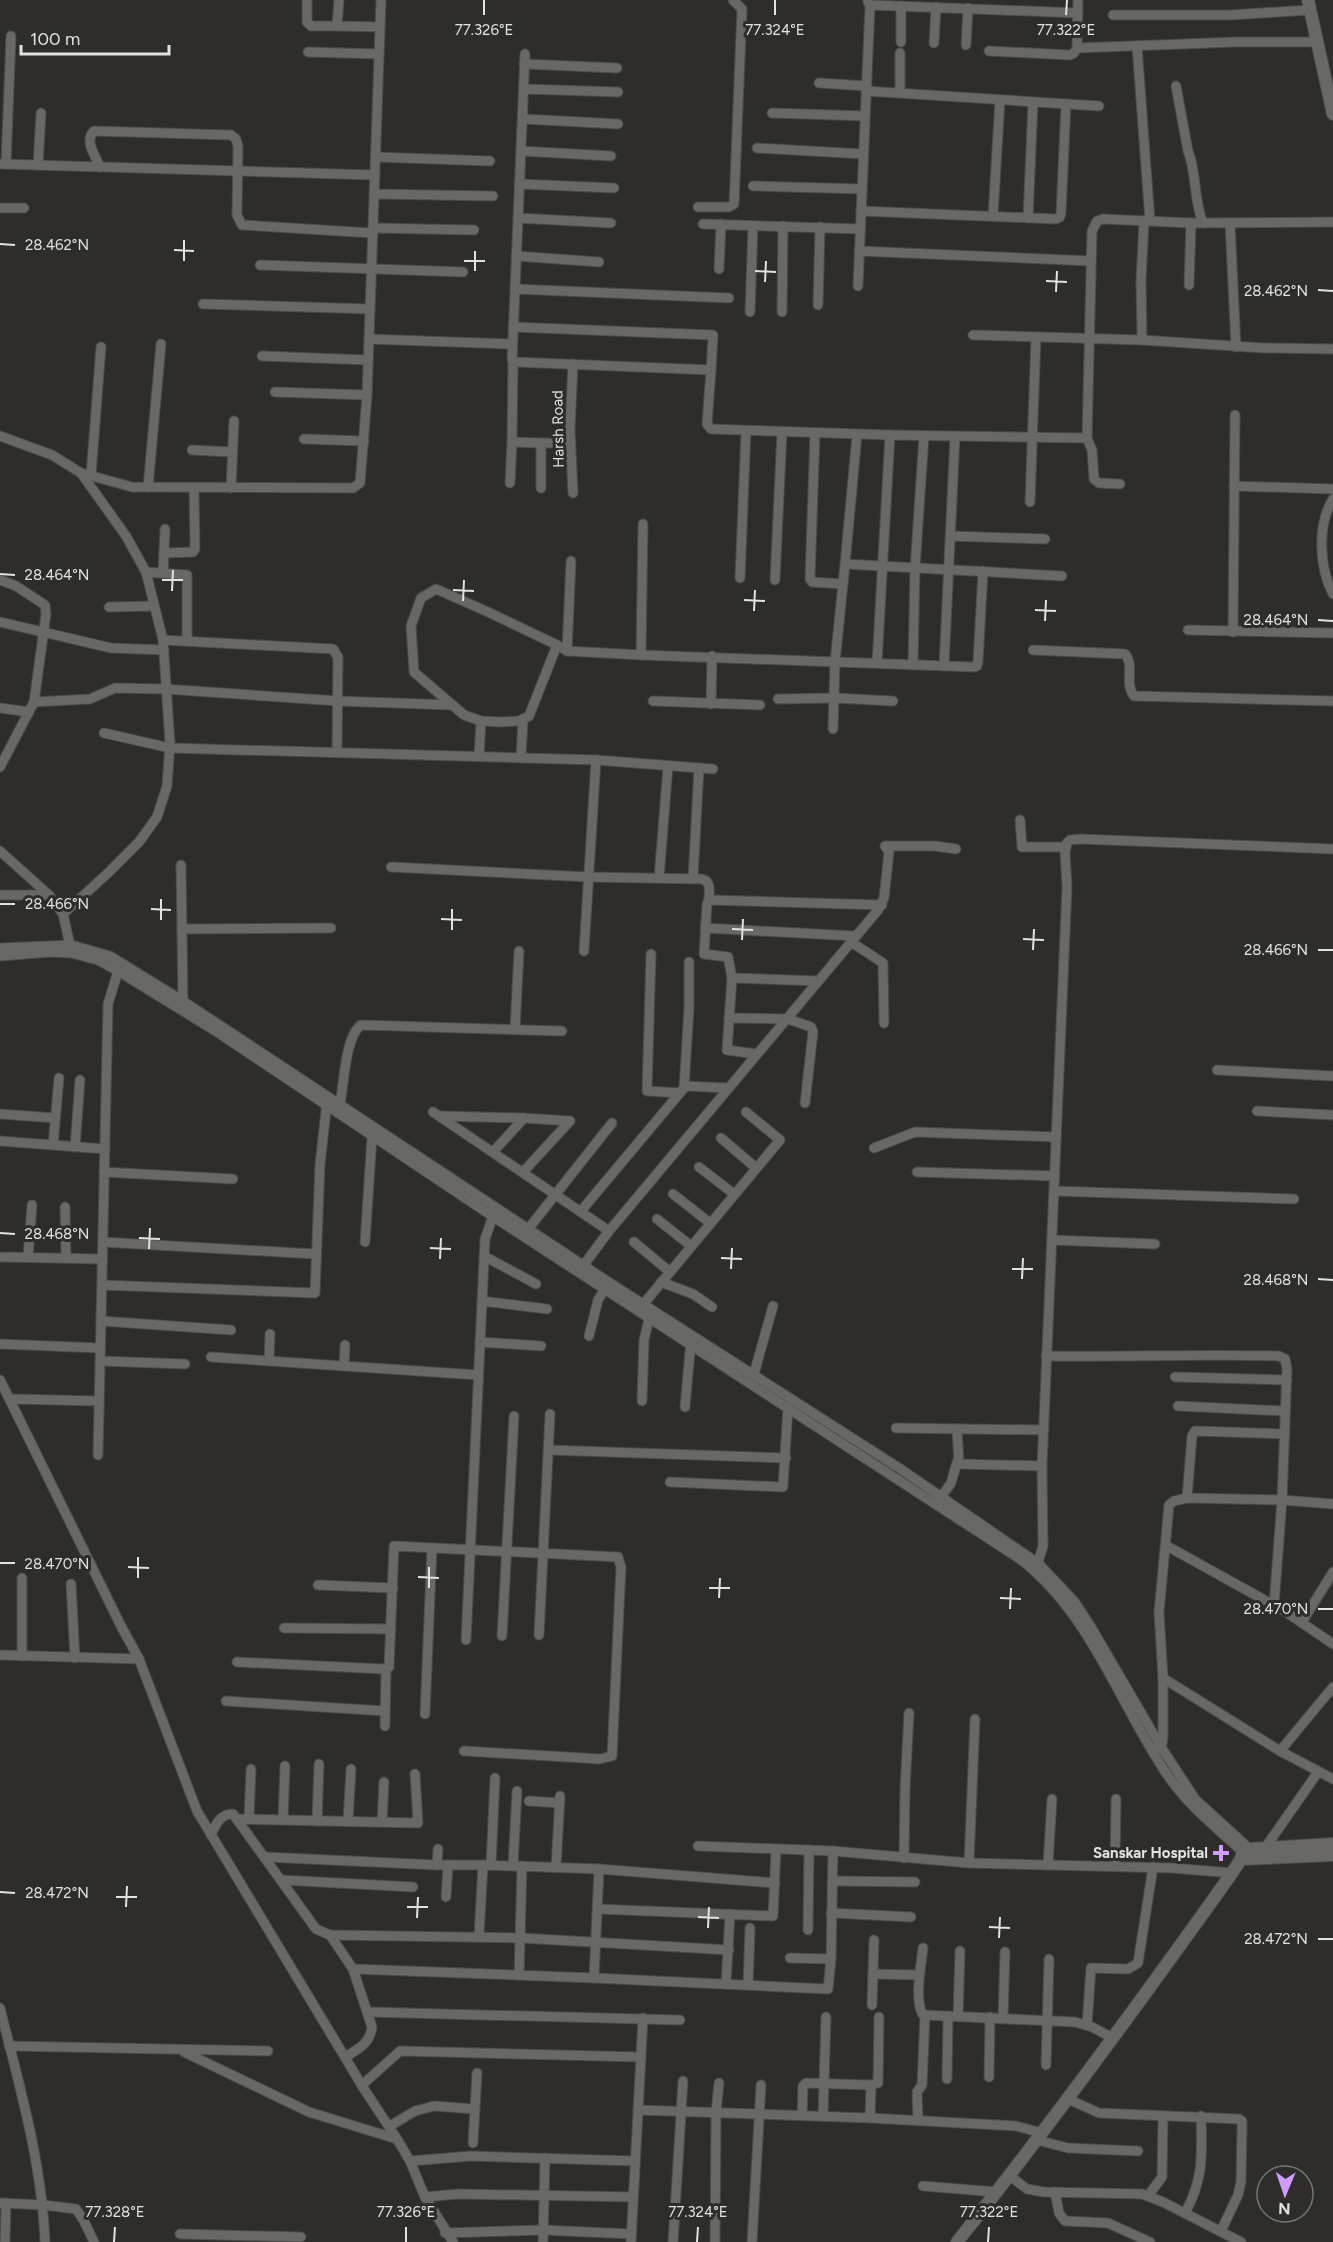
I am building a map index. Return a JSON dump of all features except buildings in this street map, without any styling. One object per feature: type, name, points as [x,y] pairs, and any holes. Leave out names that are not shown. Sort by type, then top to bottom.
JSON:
[{"type":"street","points":[[307,0],[307,22],[311,26],[380,27]]},
{"type":"street","points":[[337,26],[339,0]]},
{"type":"street","points":[[0,436],[52,455],[86,474],[120,485],[194,488],[357,486],[362,478],[367,396],[381,0]]},
{"type":"street","points":[[698,207],[729,207],[734,204],[742,9],[733,0]]},
{"type":"street","points":[[989,51],[1070,55],[1074,53],[1077,48],[1078,0]]},
{"type":"street","points":[[858,286],[869,2],[901,6],[1078,13]]},
{"type":"street","points":[[1113,15],[1230,15],[1309,5],[1333,114]]},
{"type":"street","points":[[900,93],[901,6]]},
{"type":"street","points":[[934,43],[936,7]]},
{"type":"street","points":[[966,45],[968,8]]},
{"type":"street","points":[[11,36],[3,164],[375,175]]},
{"type":"street","points":[[1077,48],[1235,42],[1318,42]]},
{"type":"street","points":[[1137,46],[1147,221],[1141,281],[1142,340]]},
{"type":"street","points":[[0,49],[10,50]]},
{"type":"street","points":[[308,52],[379,54]]},
{"type":"street","points":[[510,483],[512,344],[525,54]]},
{"type":"street","points":[[524,64],[617,69]]},
{"type":"street","points":[[819,83],[900,93],[1099,106]]},
{"type":"street","points":[[1176,86],[1191,159],[1196,207],[1203,223]]},
{"type":"street","points":[[524,89],[618,92]]},
{"type":"street","points":[[993,216],[1000,100]]},
{"type":"street","points":[[1028,218],[1033,102]]},
{"type":"street","points":[[861,211],[1056,219],[1060,217],[1066,104]]},
{"type":"street","points":[[38,165],[41,113]]},
{"type":"street","points":[[772,113],[865,116]]},
{"type":"street","points":[[523,119],[618,124]]},
{"type":"street","points":[[100,167],[89,142],[89,136],[94,131],[231,135],[236,139],[238,146],[237,215],[242,225],[373,231],[474,230]]},
{"type":"street","points":[[757,148],[863,154]]},
{"type":"street","points":[[521,151],[611,156]]},
{"type":"street","points":[[376,157],[490,161]]},
{"type":"street","points":[[519,184],[614,188]]},
{"type":"street","points":[[753,186],[862,189]]},
{"type":"street","points":[[374,194],[493,196]]},
{"type":"street","points":[[0,208],[24,208]]},
{"type":"street","points":[[518,218],[611,223]]},
{"type":"street","points":[[1120,484],[1099,483],[1094,479],[1092,450],[1087,438],[1092,231],[1097,221],[1103,219],[1191,223],[1333,222]]},
{"type":"street","points":[[1189,285],[1191,223]]},
{"type":"street","points":[[1230,223],[1236,347]]},
{"type":"street","points":[[703,224],[860,229]]},
{"type":"street","points":[[719,269],[721,224]]},
{"type":"street","points":[[750,312],[753,226]]},
{"type":"street","points":[[782,312],[783,226]]},
{"type":"street","points":[[818,305],[820,227]]},
{"type":"street","points":[[859,251],[1091,261]]},
{"type":"street","points":[[516,256],[598,262]]},
{"type":"street","points":[[260,265],[463,272]]},
{"type":"street","points":[[515,289],[729,298]]},
{"type":"street","points":[[203,304],[370,309]]},
{"type":"street","points":[[513,327],[713,335],[708,426],[711,429],[856,435],[1087,438]]},
{"type":"street","points":[[973,335],[1142,340],[1236,347],[1333,350]]},
{"type":"street","points":[[1030,502],[1036,337]]},
{"type":"street","points":[[369,339],[512,344]]},
{"type":"street","points":[[148,487],[161,344]]},
{"type":"street","points":[[63,914],[139,842],[157,817],[167,786],[170,748],[163,640],[146,572],[86,474],[101,347]]},
{"type":"street","points":[[262,356],[368,360]]},
{"type":"street","points":[[513,361],[711,370]]},
{"type":"street","name":"Harsh Road","points":[[573,364],[571,443],[573,493]]},
{"type":"street","points":[[275,392],[367,396]]},
{"type":"street","points":[[1233,632],[1235,415]]},
{"type":"street","points":[[231,488],[234,421]]},
{"type":"street","points":[[740,578],[746,431]]},
{"type":"street","points":[[776,580],[782,432]]},
{"type":"street","points":[[815,433],[810,579],[812,582],[843,584]]},
{"type":"street","points":[[833,729],[835,662],[856,435]]},
{"type":"street","points":[[877,663],[890,435]]},
{"type":"street","points":[[913,665],[915,568],[924,436]]},
{"type":"street","points":[[944,666],[955,437]]},
{"type":"street","points":[[304,439],[364,441]]},
{"type":"street","points":[[512,442],[571,443]]},
{"type":"street","points":[[541,443],[541,488]]},
{"type":"street","points":[[192,450],[232,452]]},
{"type":"street","points":[[1234,486],[1333,489]]},
{"type":"street","points":[[164,553],[193,552],[195,549],[194,488]]},
{"type":"street","points":[[1333,499],[1322,522],[1322,551],[1333,594]]},
{"type":"street","points":[[641,655],[643,524]]},
{"type":"street","points":[[164,573],[165,529]]},
{"type":"street","points":[[951,536],[1045,539]]},
{"type":"street","points":[[567,651],[571,561]]},
{"type":"street","points":[[845,564],[1062,576]]},
{"type":"street","points":[[557,645],[529,716],[510,722],[481,720],[464,715],[414,672],[411,626],[421,598],[436,589],[488,612],[557,645],[567,651],[977,666],[983,571]]},
{"type":"street","points":[[146,572],[184,574],[188,577],[187,641]]},
{"type":"street","points":[[0,580],[16,586],[45,605],[46,614],[34,702],[0,767]]},
{"type":"street","points":[[109,606],[154,606]]},
{"type":"street","points":[[0,622],[111,648],[164,650]]},
{"type":"street","points":[[1188,630],[1333,633]]},
{"type":"street","points":[[163,640],[333,649],[338,657],[337,752]]},
{"type":"street","points":[[1033,650],[1125,654],[1130,665],[1130,687],[1134,696],[1333,702]]},
{"type":"street","points":[[711,704],[712,656]]},
{"type":"street","points":[[34,702],[90,699],[115,688],[452,705]]},
{"type":"street","points":[[778,699],[834,698],[893,701]]},
{"type":"street","points":[[653,701],[760,705]]},
{"type":"street","points":[[0,708],[29,712]]},
{"type":"street","points":[[521,758],[523,719]]},
{"type":"street","points":[[479,756],[481,720]]},
{"type":"street","points":[[104,733],[170,748],[596,760],[714,769]]},
{"type":"street","points":[[584,951],[596,760]]},
{"type":"street","points":[[659,878],[669,766]]},
{"type":"street","points":[[693,878],[699,768]]},
{"type":"street","points":[[1020,820],[1022,847],[1066,847]]},
{"type":"street","points":[[1037,1568],[1044,1540],[1042,1466],[1067,887],[1066,847],[1070,840],[1080,840],[1333,849]]},
{"type":"street","points":[[581,1269],[609,1231],[882,905],[889,852],[885,846],[935,846],[956,849]]},
{"type":"street","points":[[0,851],[49,895],[63,914],[71,949]]},
{"type":"street","points":[[181,865],[183,1006]]},
{"type":"street","points":[[391,867],[588,877],[706,880],[709,884],[709,900],[704,954],[728,957],[732,978],[727,1050],[756,1054]]},
{"type":"street","points":[[0,895],[49,895]]},
{"type":"street","points":[[709,900],[882,905]]},
{"type":"street","points":[[182,929],[331,928]]},
{"type":"street","points":[[705,928],[853,939],[883,963],[884,1023]]},
{"type":"street","points":[[0,948],[71,949],[110,956],[378,1137],[440,1175],[607,1286],[692,1334],[800,1410],[939,1501],[1037,1568],[1068,1595],[1091,1627],[1156,1750],[1188,1802],[1251,1854],[1333,1855]]},
{"type":"street","points":[[0,956],[71,949],[98,960],[183,1006]]},
{"type":"street","points":[[515,1029],[519,951]]},
{"type":"street","points":[[651,954],[647,1091],[728,1088]]},
{"type":"street","points":[[580,1211],[682,1089],[689,1008],[689,962]]},
{"type":"street","points":[[98,1455],[108,1004],[118,971]]},
{"type":"street","points":[[732,978],[818,981]]},
{"type":"street","points":[[729,1018],[788,1019],[807,1024],[813,1032],[805,1103]]},
{"type":"street","points":[[340,1104],[351,1040],[355,1030],[361,1025],[562,1030]]},
{"type":"street","points":[[1217,1070],[1333,1076]]},
{"type":"street","points":[[53,1145],[59,1078]]},
{"type":"street","points":[[75,1147],[81,1080]]},
{"type":"street","points":[[327,1101],[340,1104],[378,1137]]},
{"type":"street","points":[[102,1285],[315,1293],[320,1164],[327,1101]]},
{"type":"street","points":[[1257,1111],[1333,1114]]},
{"type":"street","points":[[641,1307],[780,1140],[746,1112]]},
{"type":"street","points":[[0,1114],[55,1118]]},
{"type":"street","points":[[523,1172],[570,1121],[436,1114],[609,1231]]},
{"type":"street","points":[[493,1152],[524,1118]]},
{"type":"street","points":[[529,1228],[612,1124]]},
{"type":"street","points":[[874,1148],[915,1132],[1056,1137]]},
{"type":"street","points":[[365,1242],[378,1137]]},
{"type":"street","points":[[721,1138],[756,1168]]},
{"type":"street","points":[[0,1141],[105,1149]]},
{"type":"street","points":[[699,1167],[734,1194]]},
{"type":"street","points":[[104,1172],[233,1179]]},
{"type":"street","points":[[917,1172],[1055,1176]]},
{"type":"street","points":[[1055,1191],[1294,1199]]},
{"type":"street","points":[[673,1194],[710,1223]]},
{"type":"street","points":[[28,1257],[32,1204]]},
{"type":"street","points":[[65,1207],[66,1258]]},
{"type":"street","points":[[495,1211],[529,1228],[581,1269]]},
{"type":"street","points":[[466,1640],[485,1234],[495,1211]]},
{"type":"street","points":[[657,1219],[692,1246]]},
{"type":"street","points":[[1052,1240],[1155,1244]]},
{"type":"street","points":[[103,1242],[315,1254]]},
{"type":"street","points":[[634,1242],[670,1272]]},
{"type":"street","points":[[484,1256],[536,1284]]},
{"type":"street","points":[[0,1257],[102,1259]]},
{"type":"street","points":[[661,1282],[693,1294],[712,1306]]},
{"type":"street","points":[[589,1336],[594,1312],[607,1286]]},
{"type":"street","points":[[482,1302],[547,1309]]},
{"type":"street","points":[[749,1375],[773,1306]]},
{"type":"street","points":[[641,1307],[650,1318],[690,1345],[749,1375],[788,1407],[800,1410]]},
{"type":"street","points":[[642,1401],[644,1340],[650,1318]]},
{"type":"street","points":[[101,1321],[231,1330]]},
{"type":"street","points":[[269,1361],[270,1334]]},
{"type":"street","points":[[685,1407],[692,1334]]},
{"type":"street","points":[[480,1342],[542,1346]]},
{"type":"street","points":[[0,1344],[100,1348]]},
{"type":"street","points":[[344,1366],[345,1345]]},
{"type":"street","points":[[1046,1356],[1279,1356],[1285,1359],[1287,1380],[1285,1434],[1274,1605]]},
{"type":"street","points":[[211,1357],[478,1375]]},
{"type":"street","points":[[100,1361],[185,1364]]},
{"type":"street","points":[[1175,1377],[1287,1380]]},
{"type":"street","points":[[0,1380],[121,1626],[140,1659],[197,1811],[362,2085],[390,2126],[410,2161],[425,2197],[445,2233],[453,2242]]},
{"type":"street","points":[[6,1395],[99,1401]]},
{"type":"street","points":[[1178,1406],[1285,1411]]},
{"type":"street","points":[[670,1482],[782,1488],[788,1407]]},
{"type":"street","points":[[539,1635],[550,1414]]},
{"type":"street","points":[[502,1636],[514,1416]]},
{"type":"street","points":[[896,1428],[1044,1430]]},
{"type":"street","points":[[939,1501],[955,1473],[957,1430]]},
{"type":"street","points":[[1187,1498],[1192,1436],[1195,1431],[1285,1434]]},
{"type":"street","points":[[549,1450],[786,1458]]},
{"type":"street","points":[[957,1462],[1042,1466]]},
{"type":"street","points":[[1156,1750],[1163,1738],[1163,1678],[1159,1612],[1167,1546],[1169,1505],[1174,1501],[1187,1498],[1282,1500],[1333,1504]]},
{"type":"street","points":[[385,1726],[386,1669],[390,1664],[394,1546],[615,1556],[620,1559],[612,1756],[600,1759],[464,1751]]},
{"type":"street","points":[[1167,1546],[1274,1605],[1333,1644]]},
{"type":"street","points":[[425,1714],[432,1548]]},
{"type":"street","points":[[1302,1622],[1333,1572]]},
{"type":"street","points":[[22,1578],[22,1656]]},
{"type":"street","points":[[72,1584],[75,1658]]},
{"type":"street","points":[[318,1585],[393,1588]]},
{"type":"street","points":[[284,1628],[391,1629]]},
{"type":"street","points":[[0,1655],[140,1659]]},
{"type":"street","points":[[237,1662],[386,1669]]},
{"type":"street","points":[[1163,1678],[1280,1751],[1333,1779]]},
{"type":"street","points":[[1280,1751],[1333,1687]]},
{"type":"street","points":[[226,1701],[385,1711]]},
{"type":"street","points":[[904,1858],[909,1713]]},
{"type":"street","points":[[969,1863],[975,1719]]},
{"type":"street","points":[[317,1821],[319,1764]]},
{"type":"street","points":[[283,1820],[285,1766]]},
{"type":"street","points":[[249,1820],[251,1769]]},
{"type":"street","points":[[348,1821],[351,1769]]},
{"type":"street","points":[[957,2242],[1068,2099],[1232,1873],[1251,1854],[1318,1772]]},
{"type":"street","points":[[237,1819],[418,1823],[415,1774]]},
{"type":"street","points":[[480,1936],[495,1778]]},
{"type":"street","points":[[382,1822],[384,1782]]},
{"type":"street","points":[[517,1791],[521,1938],[519,1975]]},
{"type":"street","points":[[1048,1865],[1052,1799]]},
{"type":"street","points":[[1115,1866],[1116,1799]]},
{"type":"street","points":[[529,1801],[560,1800],[556,1867]]},
{"type":"street","points":[[211,1835],[218,1820],[228,1814],[233,1814],[316,1929],[330,1935],[480,1936],[729,1950]]},
{"type":"street","points":[[1251,1854],[1333,1844]]},
{"type":"street","points":[[698,1846],[833,1851],[969,1863],[1153,1867],[1232,1873]]},
{"type":"street","points":[[437,1865],[438,1849]]},
{"type":"street","points":[[598,1909],[773,1916],[776,1850]]},
{"type":"street","points":[[808,1930],[809,1850]]},
{"type":"street","points":[[353,1969],[828,1989],[831,1959],[833,1851]]},
{"type":"street","points":[[265,1857],[437,1865],[599,1869],[775,1883]]},
{"type":"street","points":[[447,1897],[448,1865]]},
{"type":"street","points":[[1087,2025],[1091,1968],[1128,1969],[1138,1963],[1153,1867]]},
{"type":"street","points":[[594,1978],[599,1869]]},
{"type":"street","points":[[282,1880],[413,1887]]},
{"type":"street","points":[[832,1881],[915,1882]]},
{"type":"street","points":[[831,1913],[911,1917]]},
{"type":"street","points":[[726,1984],[730,1914]]},
{"type":"street","points":[[748,1985],[750,1928]]},
{"type":"street","points":[[330,1935],[353,1969],[372,2027],[371,2036],[362,2048],[345,2057]]},
{"type":"street","points":[[872,2005],[874,1940]]},
{"type":"street","points":[[923,1948],[920,2010],[925,2015],[1048,2020],[1087,2025],[1113,2038]]},
{"type":"street","points":[[958,2016],[960,1951]]},
{"type":"street","points":[[1002,2018],[1005,1952]]},
{"type":"street","points":[[789,1958],[831,1959]]},
{"type":"street","points":[[1046,2065],[1048,1959]]},
{"type":"street","points":[[873,1974],[920,1975]]},
{"type":"street","points":[[0,2008],[25,2109],[44,2205],[45,2242]]},
{"type":"street","points":[[369,2013],[680,2020]]},
{"type":"street","points":[[918,2121],[917,2092],[922,2085],[925,2015]]},
{"type":"street","points":[[947,2079],[948,2016]]},
{"type":"street","points":[[823,2116],[826,2017]]},
{"type":"street","points":[[989,2076],[990,2017]]},
{"type":"street","points":[[445,2233],[543,2230],[631,2238],[643,2018]]},
{"type":"street","points":[[802,2115],[803,2086],[806,2083],[871,2085],[878,2083],[879,2018]]},
{"type":"street","points":[[9,2046],[268,2051]]},
{"type":"street","points":[[179,2050],[309,2112],[397,2139]]},
{"type":"street","points":[[362,2085],[400,2051],[640,2057]]},
{"type":"street","points":[[473,2143],[477,2073]]},
{"type":"street","points":[[673,2242],[683,2081]]},
{"type":"street","points":[[715,2242],[716,2112],[719,2083]]},
{"type":"street","points":[[753,2242],[761,2085]]},
{"type":"street","points":[[870,2118],[871,2085]]},
{"type":"street","points":[[1068,2099],[1099,2114],[1201,2116],[1242,2121],[1241,2182],[1236,2201],[1221,2231]]},
{"type":"street","points":[[390,2126],[415,2111],[434,2106],[475,2109]]},
{"type":"street","points":[[638,2110],[802,2115],[1016,2126],[1068,2148],[1138,2151]]},
{"type":"street","points":[[1148,2196],[1162,2177],[1163,2116]]},
{"type":"street","points":[[1185,2213],[1194,2196],[1201,2171],[1201,2116]]},
{"type":"street","points":[[410,2161],[471,2156],[635,2161]]},
{"type":"street","points":[[543,2242],[545,2158]]},
{"type":"street","points":[[1010,2176],[1027,2189],[1142,2194],[1242,2242]]},
{"type":"street","points":[[922,2186],[997,2192]]},
{"type":"street","points":[[1055,2192],[1059,2213],[1065,2221],[1108,2223],[1150,2242]]},
{"type":"street","points":[[425,2197],[458,2194],[633,2197]]},
{"type":"street","points":[[5,2242],[3,2203],[44,2205],[76,2210],[94,2242]]},
{"type":"street","points":[[180,2234],[224,2239],[301,2237]]},
{"type":"place","name":"Sanskar Hospital","points":[[1221,1853]]}]
